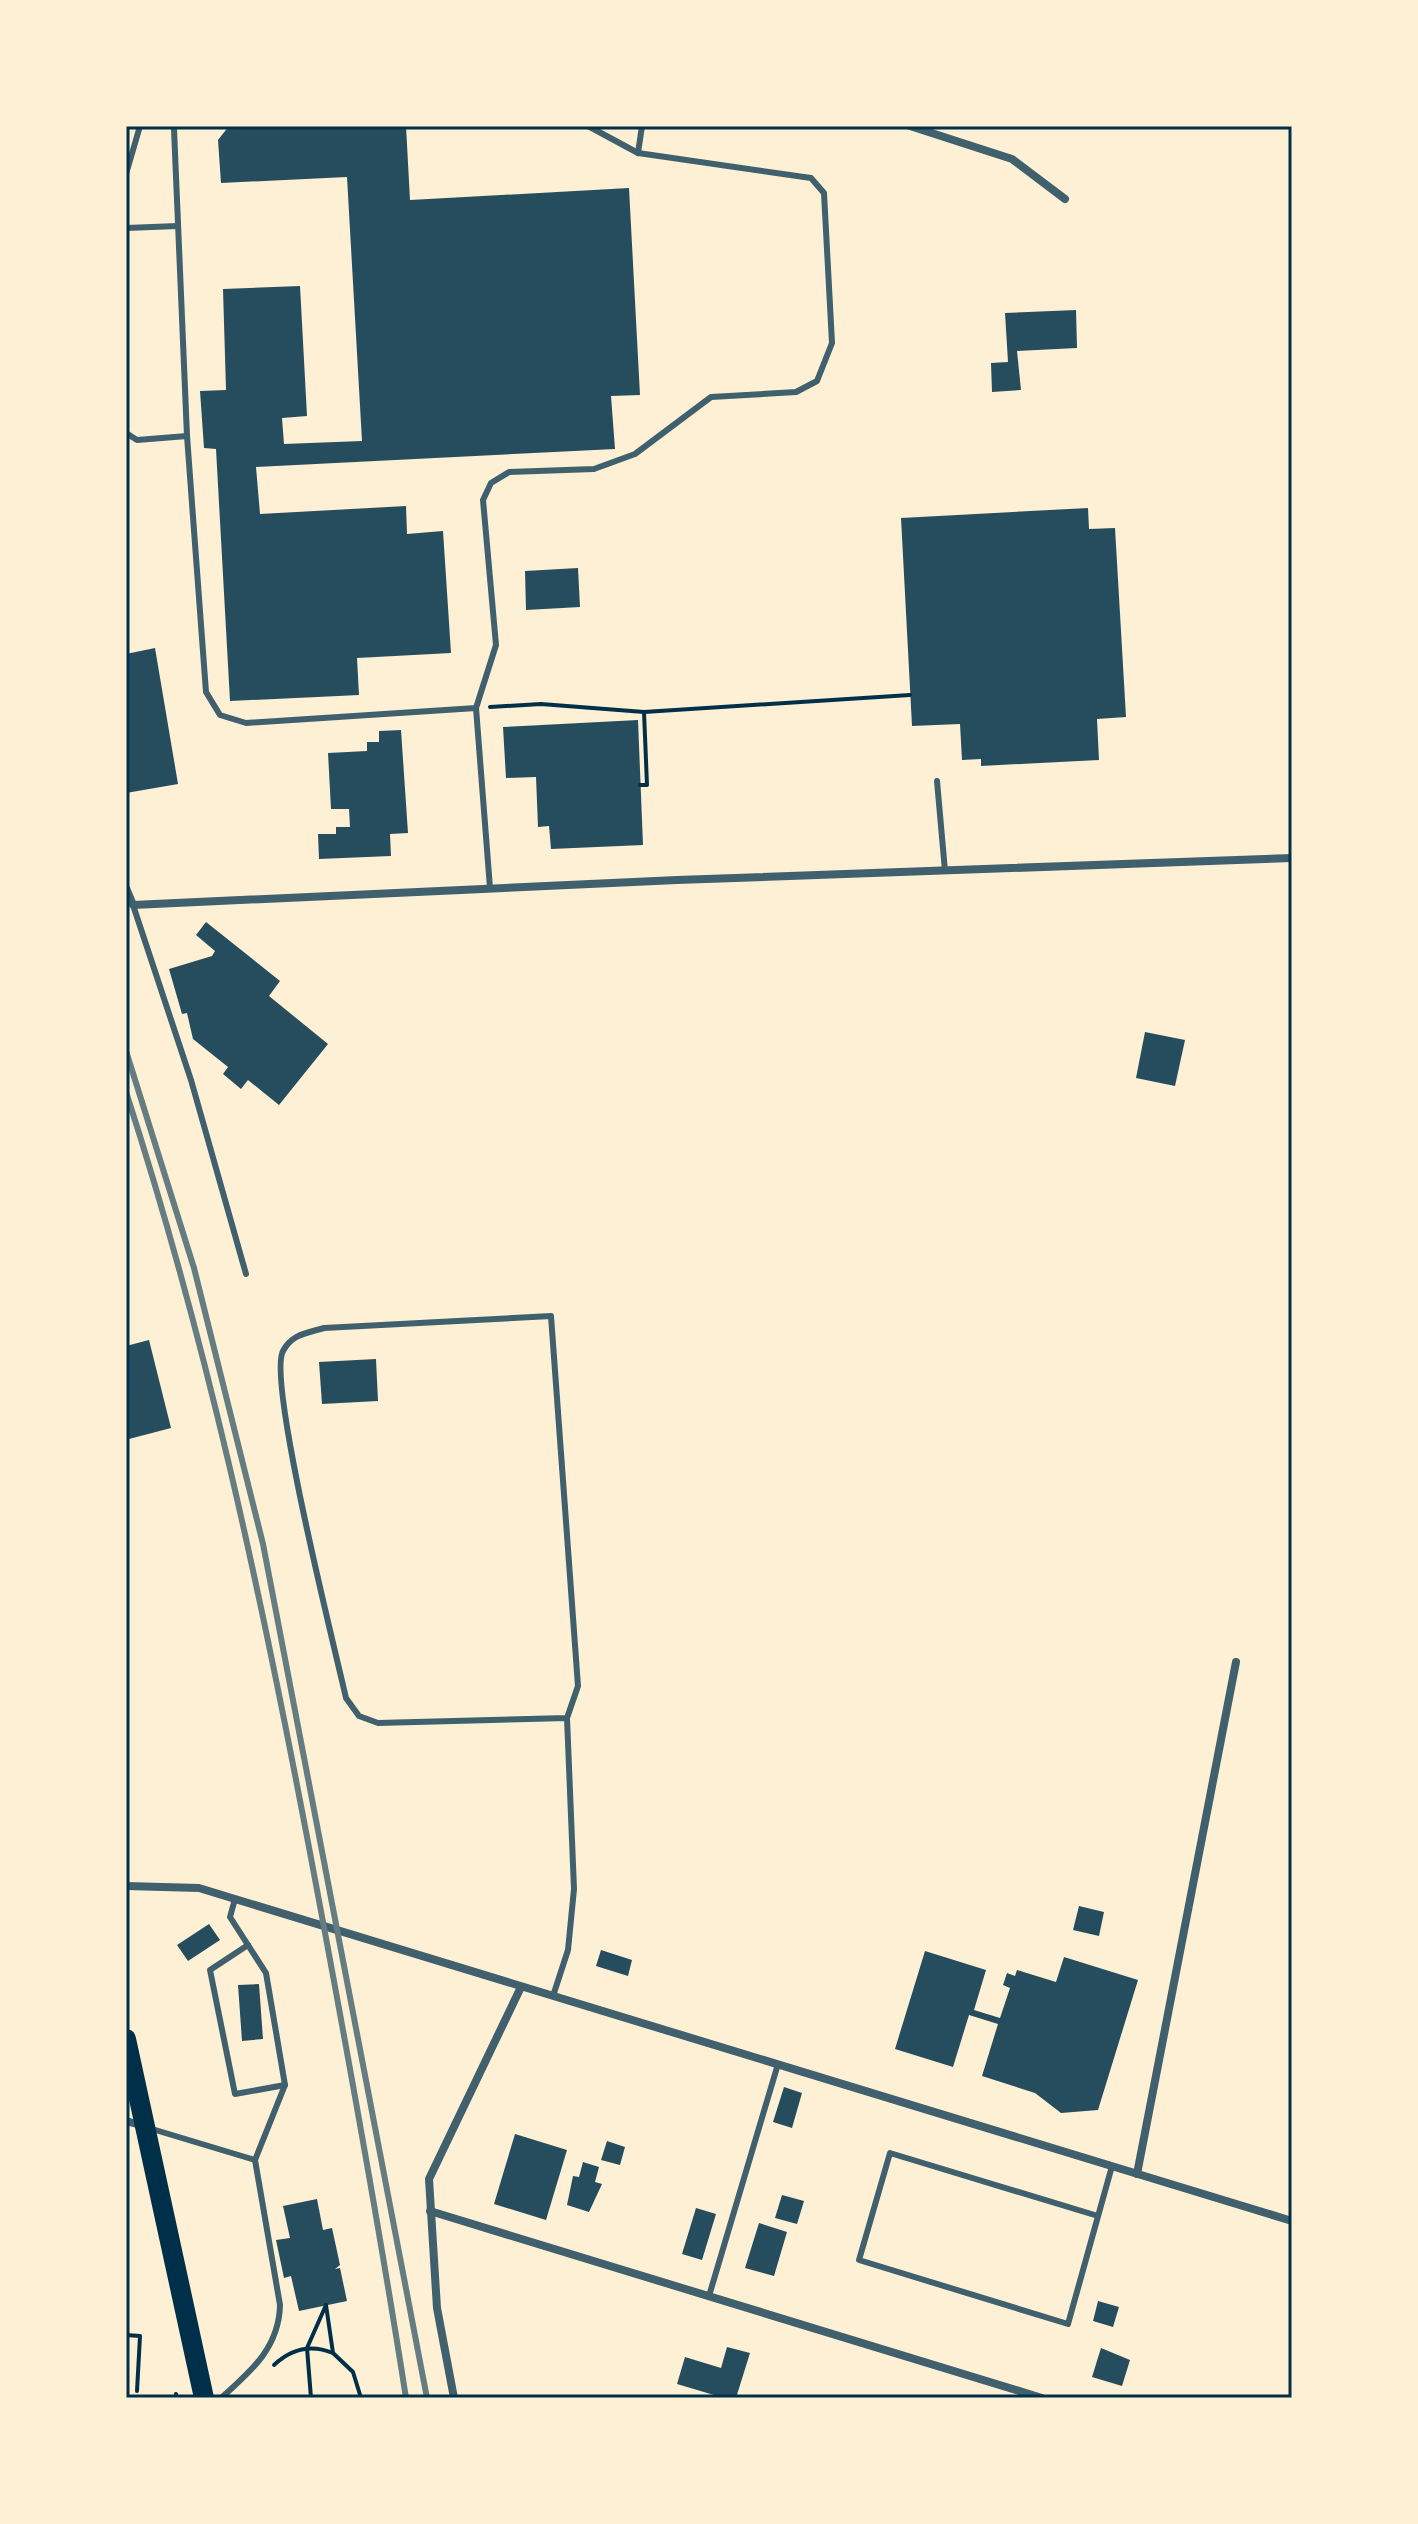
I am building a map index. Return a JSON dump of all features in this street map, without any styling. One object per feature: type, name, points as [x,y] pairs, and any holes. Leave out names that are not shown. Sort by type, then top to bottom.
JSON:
[{"type":"main road","points":[[126,2039],[136,2124],[204,2398]]},
{"type":"street","points":[[910,126],[1012,159],[1065,199]]},
{"type":"street","points":[[126,888],[133,905],[490,888],[1292,858]]},
{"type":"street","points":[[1137,2174],[1236,1662]]},
{"type":"street","points":[[126,1886],[199,1888],[1292,2221]]},
{"type":"street","points":[[454,2398],[437,2308],[429,2179],[521,1987]]},
{"type":"street","points":[[430,2211],[1042,2398]]},
{"type":"lane","points":[[126,174],[140,126]]},
{"type":"lane","points":[[490,888],[476,708],[496,645],[483,500],[491,483],[509,472],[594,469],[635,454],[711,397],[796,392],[817,381],[832,343],[824,193],[811,178],[638,153],[588,126]]},
{"type":"lane","points":[[638,153],[642,126]]},
{"type":"lane","points":[[174,129],[187,436],[206,692],[220,715],[246,723],[476,708]]},
{"type":"lane","points":[[126,228],[178,226]]},
{"type":"lane","points":[[126,433],[137,440],[187,436]]},
{"type":"lane","points":[[937,781],[945,871]]},
{"type":"lane","points":[[133,905],[191,1080],[246,1274]]},
{"type":"lane","points":[[553,1996],[568,1950],[574,1889],[567,1718],[578,1686],[551,1316],[324,1328],[294,1336],[281,1352],[279,1372],[297,1481],[346,1698],[359,1716],[378,1723],[567,1718]]},
{"type":"lane","points":[[221,2398],[256,2366],[279,2326],[280,2305],[255,2160],[285,2085],[266,1973],[230,1917],[235,1899]]},
{"type":"lane","points":[[248,1945],[210,1970],[235,2094],[285,2085]]},
{"type":"lane","points":[[709,2296],[778,2064]]},
{"type":"lane","points":[[136,2124],[255,2160]]},
{"type":"lane","points":[[1098,2216],[890,2153],[859,2260],[1068,2324],[1112,2166]]},
{"type":"path","points":[[476,708],[541,704],[644,712],[910,695]]},
{"type":"path","points":[[640,785],[647,785],[644,712]]},
{"type":"path","points":[[311,2398],[307,2348],[326,2305],[333,2353]]},
{"type":"path","points":[[126,2335],[140,2336],[137,2391]]},
{"type":"path","points":[[268,2371],[287,2354],[307,2348],[333,2353],[349,2366],[361,2398]]},
{"type":"building","points":[[229,126],[406,126],[410,200],[629,188],[640,395],[611,396],[615,449],[256,467],[260,514],[406,506],[407,534],[443,531],[451,653],[357,658],[359,695],[230,701],[216,449],[204,448],[200,391],[226,390],[223,289],[300,286],[307,416],[282,418],[284,444],[362,441],[347,177],[221,183],[218,140]]},
{"type":"building","points":[[1076,310],[1077,348],[1017,351],[1021,390],[992,392],[991,363],[1008,362],[1005,313]]},
{"type":"building","points":[[1088,508],[1089,529],[1115,528],[1126,717],[1097,719],[1099,760],[981,766],[981,759],[962,760],[960,724],[912,726],[901,518]]},
{"type":"building","points":[[578,568],[580,607],[526,610],[525,571]]},
{"type":"building","points":[[155,648],[178,784],[126,793],[126,654]]},
{"type":"building","points":[[638,720],[643,845],[551,849],[549,826],[538,827],[536,777],[506,778],[503,727]]},
{"type":"building","points":[[401,730],[408,833],[390,834],[391,856],[319,859],[318,834],[336,834],[336,827],[350,827],[349,809],[331,809],[328,753],[367,751],[367,742],[379,742],[379,731]]},
{"type":"building","points":[[206,922],[280,981],[269,996],[328,1044],[279,1105],[248,1080],[241,1089],[223,1074],[228,1067],[193,1039],[187,1013],[182,1014],[169,969],[212,956],[215,951],[196,935]]},
{"type":"building","points":[[1145,1032],[1185,1040],[1175,1086],[1136,1078]]},
{"type":"building","points":[[149,1340],[171,1428],[129,1439],[126,1346]]},
{"type":"building","points":[[376,1359],[378,1401],[322,1404],[319,1362]]},
{"type":"building","points":[[1079,1906],[1104,1912],[1099,1936],[1073,1930]]},
{"type":"building","points":[[209,1924],[220,1940],[188,1961],[177,1945]]},
{"type":"building","points":[[601,1950],[632,1960],[628,1976],[596,1966]]},
{"type":"building","points":[[925,1951],[986,1970],[974,2010],[1000,2018],[1010,1988],[1003,1985],[1007,1973],[1015,1976],[1017,1970],[1056,1982],[1064,1957],[1138,1980],[1098,2110],[1061,2113],[1035,2093],[982,2076],[998,2024],[969,2015],[953,2067],[895,2049]]},
{"type":"building","points":[[259,1984],[263,2039],[242,2041],[238,1985]]},
{"type":"building","points":[[784,2087],[802,2093],[792,2128],[773,2122]]},
{"type":"building","points":[[515,2134],[567,2150],[546,2220],[494,2204]]},
{"type":"building","points":[[607,2141],[625,2147],[620,2165],[601,2160]]},
{"type":"building","points":[[583,2162],[599,2167],[595,2182],[602,2184],[589,2212],[567,2205],[573,2176],[579,2177]]},
{"type":"building","points":[[782,2195],[804,2201],[797,2224],[775,2218]]},
{"type":"building","points":[[317,2199],[323,2230],[332,2228],[340,2265],[335,2269],[340,2268],[347,2301],[299,2311],[291,2276],[284,2278],[276,2240],[290,2238],[283,2206]]},
{"type":"building","points":[[696,2208],[716,2214],[702,2260],[682,2254]]},
{"type":"building","points":[[759,2223],[787,2232],[774,2276],[745,2268]]},
{"type":"building","points":[[1098,2301],[1119,2307],[1113,2327],[1093,2321]]},
{"type":"building","points":[[727,2347],[750,2353],[736,2398],[724,2398],[677,2384],[685,2357],[721,2368]]},
{"type":"building","points":[[1101,2348],[1130,2360],[1122,2386],[1092,2377]]},
{"type":"railway","points":[[126,1051],[194,1268],[263,1544],[427,2398]]},
{"type":"railway","points":[[126,1092],[182,1279],[250,1558],[334,1981],[406,2398]]}]
